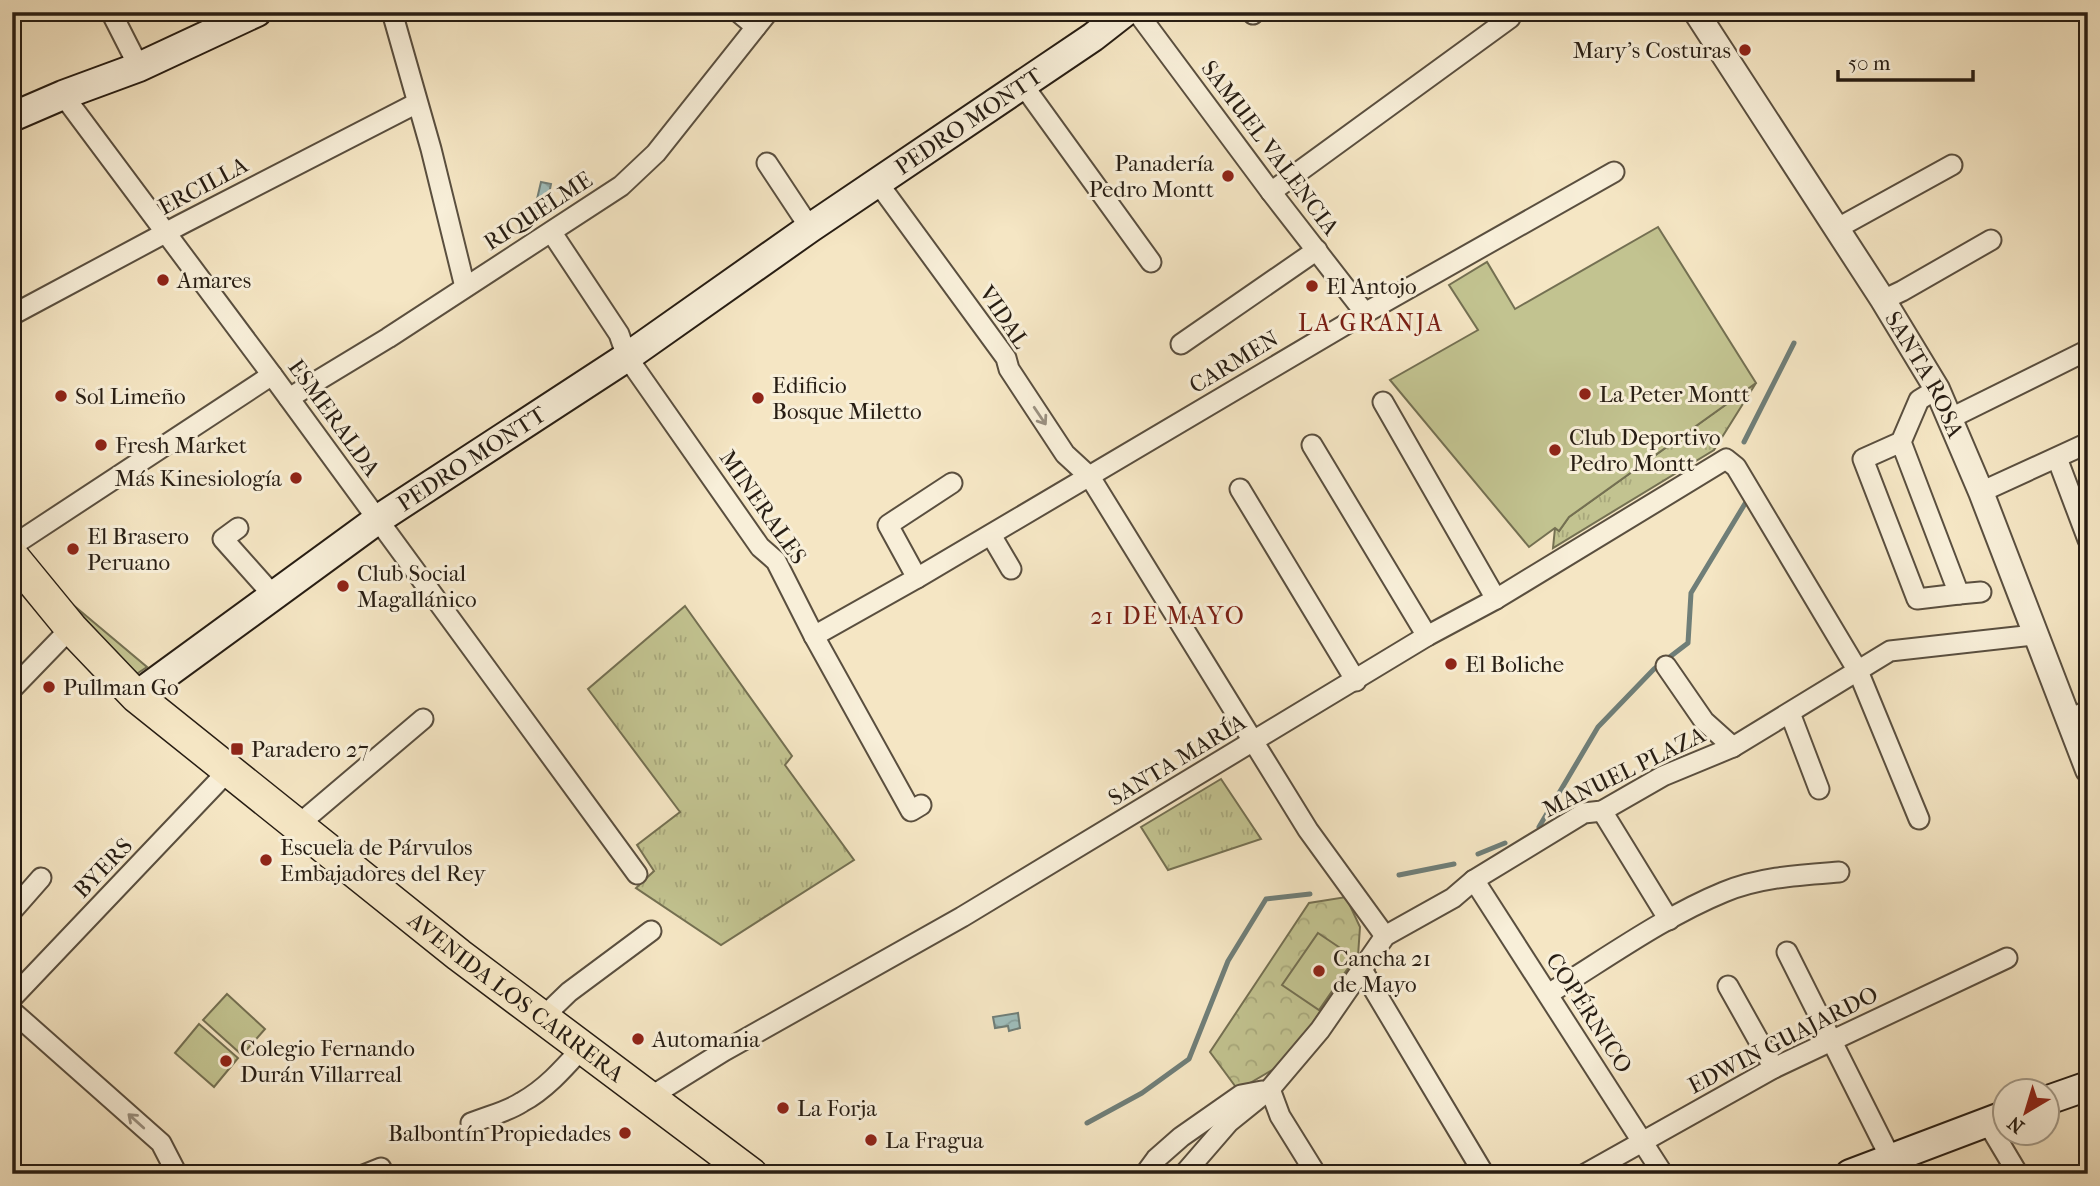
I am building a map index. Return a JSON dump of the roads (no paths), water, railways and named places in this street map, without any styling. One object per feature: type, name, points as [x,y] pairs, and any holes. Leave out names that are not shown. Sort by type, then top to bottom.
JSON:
[{"type":"main road","points":[[12,117],[139,67],[257,12]]},
{"type":"main road","name":"PEDRO MONTT","points":[[136,696],[272,594],[377,520],[627,357],[810,228],[1093,37],[1125,12]]},
{"type":"main road","name":"AVENIDA LOS CARRERA","points":[[12,556],[71,628],[136,696],[454,952],[751,1174]]},
{"type":"main road","points":[[2062,1095],[2088,1086]]},
{"type":"main road","points":[[1856,1172],[1992,1120]]},
{"type":"street","points":[[111,12],[139,67]]},
{"type":"street","points":[[392,12],[465,287]]},
{"type":"street","points":[[738,12],[762,20]]},
{"type":"street","name":"SAMUEL VALENCIA","points":[[1138,12],[1271,192],[1365,313]]},
{"type":"street","name":"SANTA ROSA","points":[[1696,12],[1883,300],[1937,389],[1981,492],[2034,635],[2078,715],[2088,770]]},
{"type":"street","points":[[1271,192],[1510,18]]},
{"type":"street","name":"RIQUELME","points":[[289,398],[388,338],[621,186],[656,153],[762,20]]},
{"type":"street","points":[[1023,85],[1152,262]]},
{"type":"street","name":"ESMERALDA","points":[[63,95],[289,398],[637,874]]},
{"type":"street","name":"ERCILLA","points":[[12,315],[418,103]]},
{"type":"street","points":[[767,163],[810,228]]},
{"type":"street","points":[[1836,229],[1952,164]]},
{"type":"street","name":"CARMEN","points":[[814,636],[1090,477],[1365,313],[1614,173]]},
{"type":"street","name":"VIDAL","points":[[878,183],[1006,358],[1009,369],[1065,454],[1090,477],[1308,830],[1385,936]]},
{"type":"street","name":"MINERALES","points":[[552,233],[619,334],[627,357],[760,547],[776,561],[814,636],[911,810],[921,805]]},
{"type":"street","points":[[1883,300],[1991,240]]},
{"type":"street","points":[[1181,344],[1317,250]]},
{"type":"street","points":[[1951,418],[2088,350]]},
{"type":"street","points":[[12,546],[272,375]]},
{"type":"street","points":[[1937,389],[1919,400],[1901,442],[1863,459],[1917,599],[1981,592]]},
{"type":"street","points":[[1383,402],[1496,599]]},
{"type":"street","points":[[1901,442],[1959,594]]},
{"type":"street","points":[[1981,492],[2088,443]]},
{"type":"street","points":[[1312,445],[1427,636]]},
{"type":"street","points":[[2057,458],[2088,540]]},
{"type":"street","name":"SANTA MARÍA","points":[[650,1097],[724,1051],[928,937],[1726,459],[1736,467],[1858,671]]},
{"type":"street","points":[[917,578],[888,525],[952,484]]},
{"type":"street","points":[[1240,489],[1356,681]]},
{"type":"street","points":[[238,528],[223,539],[272,594]]},
{"type":"street","points":[[991,535],[1012,569]]},
{"type":"street","points":[[12,689],[71,628]]},
{"type":"street","name":"MANUEL PLAZA","points":[[1184,1174],[1229,1122],[1270,1089],[1320,1030],[1385,936],[1453,898],[1474,880],[1584,813],[1602,811],[1663,776],[1733,747],[1890,651],[2034,635]]},
{"type":"street","points":[[1666,666],[1704,721],[1733,747]]},
{"type":"street","points":[[1858,671],[1919,819]]},
{"type":"street","points":[[1790,713],[1819,789]]},
{"type":"street","points":[[298,825],[423,719]]},
{"type":"street","name":"BYERS","points":[[12,998],[228,771]]},
{"type":"street","points":[[1602,811],[1669,920]]},
{"type":"street","points":[[1548,994],[1669,920],[1724,891],[1777,877],[1839,872]]},
{"type":"street","points":[[12,911],[41,878]]},
{"type":"street","name":"COPÉRNICO","points":[[1474,880],[1663,1174]]},
{"type":"street","points":[[543,1017],[569,992],[651,931]]},
{"type":"street","points":[[1787,952],[1890,1157]]},
{"type":"street","name":"EDWIN GUAJARDO","points":[[1585,1174],[1774,1068],[2007,958]]},
{"type":"street","points":[[1361,968],[1484,1174]]},
{"type":"street","points":[[1728,986],[1774,1068]]},
{"type":"street","points":[[12,1010],[161,1143],[177,1174]]},
{"type":"street","points":[[471,1123],[528,1099],[562,1071],[583,1047]]},
{"type":"street","points":[[1145,1174],[1156,1159],[1181,1137],[1241,1095],[1270,1089],[1280,1116],[1316,1174]]},
{"type":"street","points":[[2008,1148],[2018,1174]]},
{"type":"water","points":[[541,182],[551,184],[545,214],[534,212]]},
{"type":"water","points":[[1018,1013],[1020,1028],[1009,1031],[1008,1026],[995,1028],[993,1017]]},
{"type":"waterway","points":[[1744,442],[1794,343]]},
{"type":"waterway","points":[[1539,827],[1598,727],[1654,669],[1688,643],[1691,593],[1746,502]]},
{"type":"waterway","points":[[1478,854],[1505,843]]},
{"type":"waterway","points":[[1399,875],[1454,864]]},
{"type":"waterway","points":[[1087,1123],[1142,1093],[1189,1059],[1228,961],[1266,899],[1310,894]]},
{"type":"place","name":"Mary's Costuras","points":[[1745,50]]},
{"type":"place","name":"Panadería Pedro Montt","points":[[1228,176]]},
{"type":"place","name":"Amares","points":[[163,280]]},
{"type":"place","name":"El Antojo","points":[[1312,286]]},
{"type":"place","name":"La Peter Montt","points":[[1585,394]]},
{"type":"place","name":"Sol Limeño","points":[[61,396]]},
{"type":"place","name":"Edificio Bosque Miletto","points":[[758,398]]},
{"type":"place","name":"Fresh Market","points":[[101,445]]},
{"type":"place","name":"Club Deportivo Pedro Montt","points":[[1555,450]]},
{"type":"place","name":"Más Kinesiología","points":[[296,478]]},
{"type":"place","name":"El Brasero Peruano","points":[[73,549]]},
{"type":"place","name":"Club Social Magallánico","points":[[343,586]]},
{"type":"place","name":"El Boliche","points":[[1451,664]]},
{"type":"place","name":"Pullman Go","points":[[49,687]]},
{"type":"place","name":"Paradero 27","points":[[237,749]]},
{"type":"place","name":"Escuela de Párvulos Embajadores del Rey","points":[[266,860]]},
{"type":"place","name":"Cancha 21 de Mayo","points":[[1319,971]]},
{"type":"place","name":"Automania","points":[[638,1039]]},
{"type":"place","name":"Colegio Fernando Durán Villarreal","points":[[226,1061]]},
{"type":"place","name":"La Forja","points":[[783,1108]]},
{"type":"place","name":"Balbontín Propiedades","points":[[625,1133]]},
{"type":"place","name":"La Fragua","points":[[871,1140]]},
{"type":"district","name":"LA GRANJA","points":[[1371,323]]},
{"type":"district","name":"21 DE MAYO","points":[[1168,616]]}]
